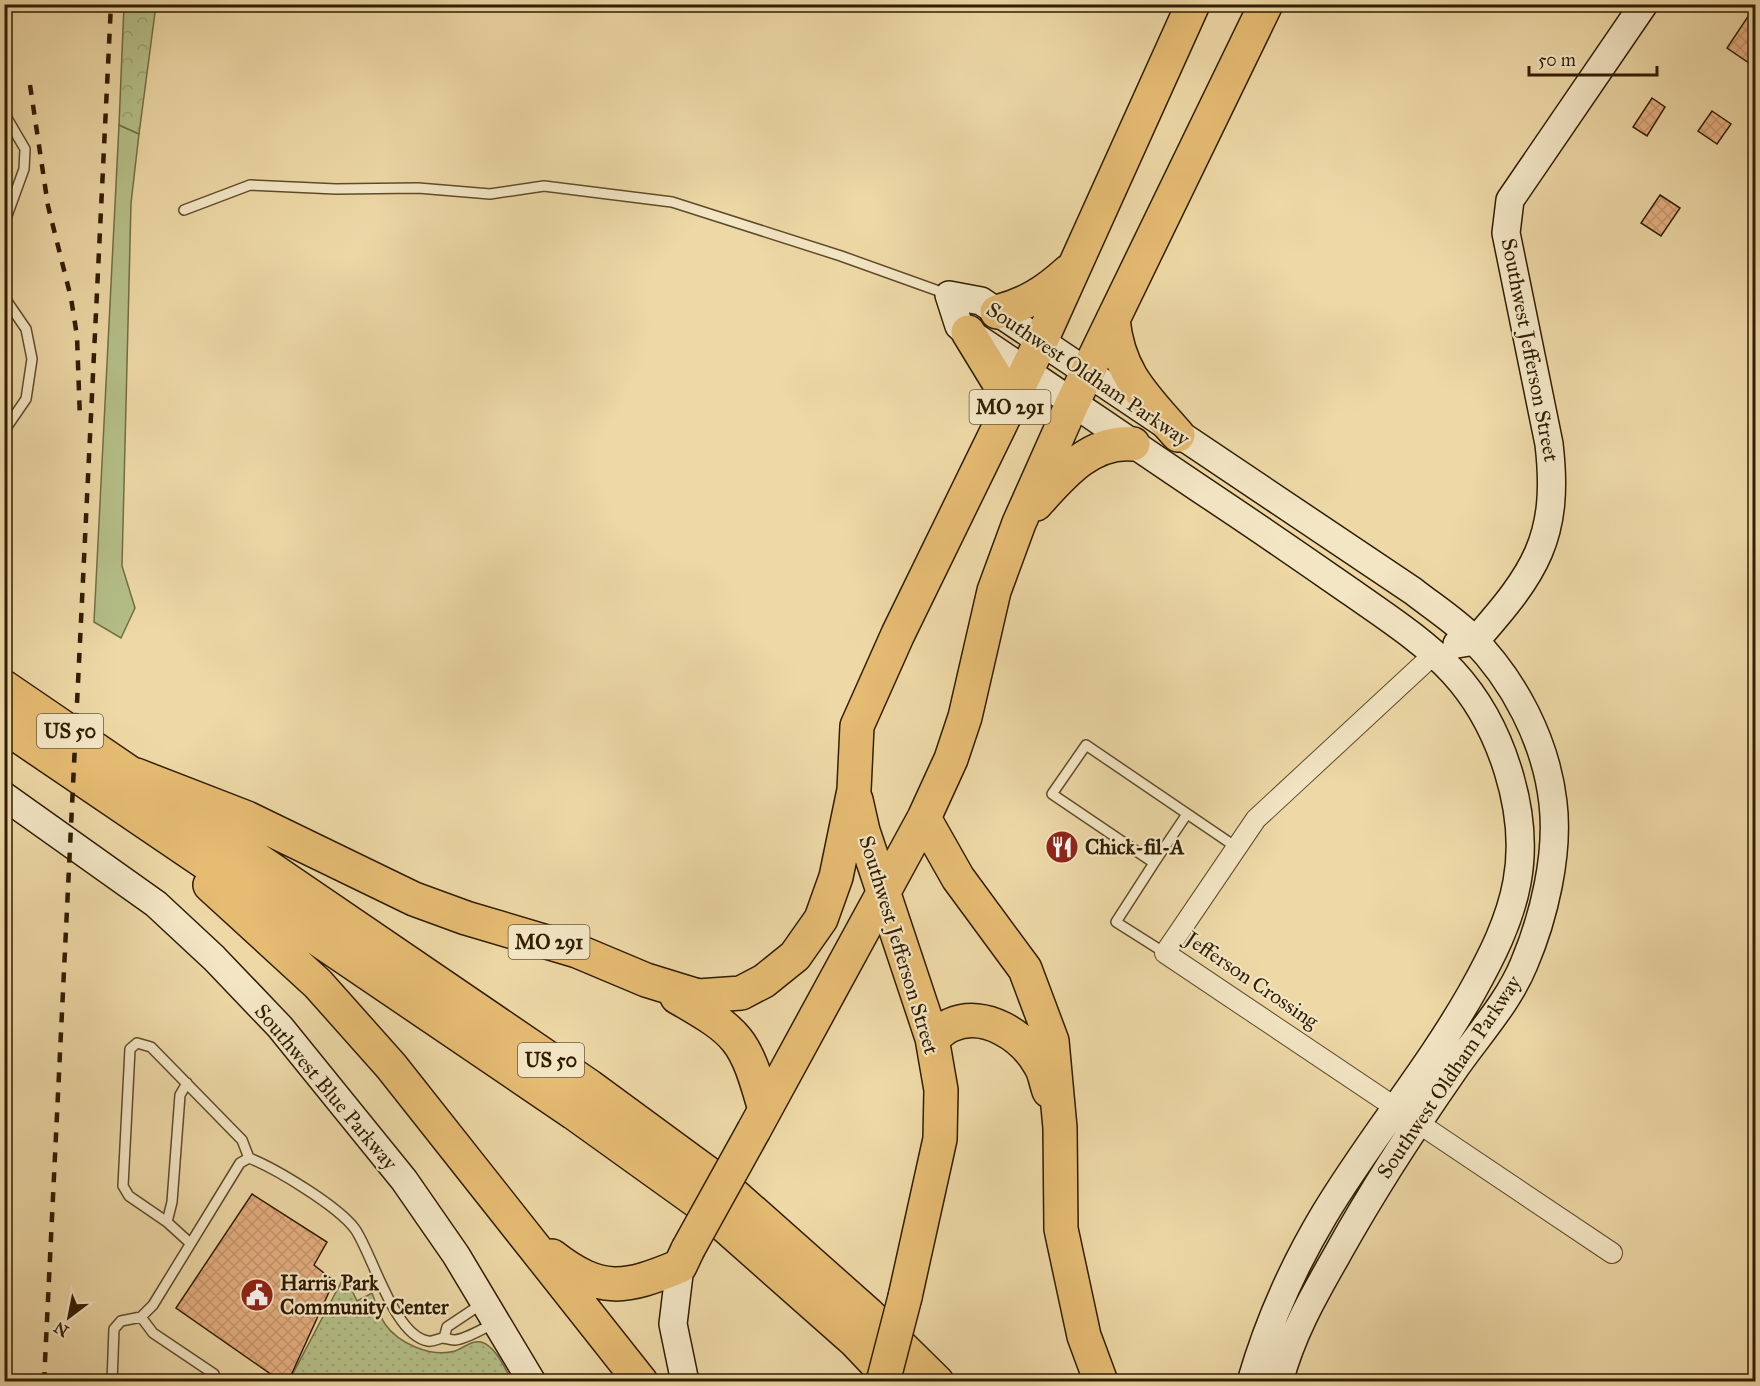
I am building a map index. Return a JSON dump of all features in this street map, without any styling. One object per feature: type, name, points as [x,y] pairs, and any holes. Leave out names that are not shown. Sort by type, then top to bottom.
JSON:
[{"type":"highway","name":"MO 291","points":[[645,980],[698,996],[741,993],[764,981],[795,956],[821,919],[836,877],[854,790],[857,726],[914,603],[1012,404],[1193,4]]},
{"type":"highway","name":"MO 291","points":[[684,1257],[924,818],[951,759],[965,717],[994,591],[1019,523],[1072,404],[1266,4]]},
{"type":"highway","points":[[997,312],[1022,306],[1044,293],[1074,266]]},
{"type":"highway","points":[[1113,319],[1118,354],[1128,374],[1178,435]]},
{"type":"highway","points":[[968,332],[1012,404]]},
{"type":"highway","points":[[1019,523],[1057,481],[1086,456],[1112,444],[1133,444]]},
{"type":"highway","name":"US 50","points":[[4,687],[136,775],[588,1086],[717,1180],[868,1314],[937,1382]]},
{"type":"highway","name":"US 50","points":[[4,726],[125,806],[573,1113],[698,1202],[855,1341],[894,1382]]},
{"type":"highway","name":"MO 291","points":[[136,775],[247,818],[414,899],[466,918],[577,951],[645,980],[719,1021],[739,1040],[748,1055],[759,1120]]},
{"type":"highway","name":"Southwest Jefferson Street","points":[[854,790],[863,831],[885,891],[932,1038],[941,1090],[940,1139],[905,1297],[883,1382]]},
{"type":"highway","points":[[125,806],[318,984],[391,1066],[641,1382]]},
{"type":"highway","points":[[924,818],[958,878],[1025,969],[1052,1041],[1060,1128],[1061,1228],[1084,1336],[1101,1382]]},
{"type":"highway","points":[[932,1038],[951,1025],[966,1021],[983,1022],[1006,1030],[1022,1042],[1041,1067],[1060,1128]]},
{"type":"highway","points":[[529,1239],[590,1281],[619,1285],[635,1283],[684,1257]]},
{"type":"street","name":"Southwest Jefferson Street","points":[[1475,641],[1514,596],[1533,568],[1552,512],[1553,479],[1549,444],[1506,233],[1510,200],[1644,4]]},
{"type":"street","name":"Southwest Oldham Parkway","points":[[1251,1382],[1303,1316],[1383,1174],[1407,1114],[1439,1047],[1498,940],[1517,880],[1520,851],[1518,817],[1501,754],[1473,699],[1453,672],[1433,655],[1388,618],[959,326],[949,295],[981,301],[1040,343],[1413,591],[1475,641],[1503,674],[1531,724],[1553,802],[1553,842],[1538,923],[1524,965],[1506,998],[1407,1114]]},
{"type":"street","points":[[1388,618],[1447,643],[1463,644],[1475,641]]},
{"type":"street","points":[[1433,655],[1446,654],[1470,666],[1531,724]]},
{"type":"street","name":"Jefferson Crossing","points":[[1433,655],[1256,819],[1165,953],[1612,1253]]},
{"type":"street","name":"Southwest Blue Parkway","points":[[4,796],[156,904],[214,958],[280,1027],[404,1180],[491,1312],[532,1382]]},
{"type":"street","points":[[684,1257],[673,1324],[685,1382]]},
{"type":"street","name":"Southwest Oldham Parkway","points":[[1274,1352],[1279,1382]]},
{"type":"lane","points":[[4,113],[25,149],[24,169],[4,224]]},
{"type":"lane","points":[[184,210],[250,185],[336,189],[418,188],[490,194],[544,186],[672,202],[841,256],[949,295]]},
{"type":"lane","points":[[4,297],[26,329],[32,359],[26,399],[4,432]]},
{"type":"lane","points":[[1154,863],[1052,794],[1086,745],[1236,848]]},
{"type":"lane","points":[[1165,953],[1116,922],[1187,814]]},
{"type":"lane","points":[[190,1244],[167,1222],[129,1196],[123,1186],[130,1049],[137,1043],[151,1047],[188,1083],[242,1140],[249,1158],[274,1170],[336,1211],[355,1229],[385,1294],[401,1320],[428,1341],[444,1338],[457,1340],[491,1312]]},
{"type":"lane","points":[[167,1222],[172,1202],[180,1095],[188,1083]]},
{"type":"lane","points":[[112,1382],[114,1329],[121,1321],[141,1317],[153,1305],[240,1163],[249,1158]]},
{"type":"lane","points":[[444,1338],[447,1327],[491,1312]]},
{"type":"lane","points":[[141,1317],[153,1333],[214,1374],[217,1382]]},
{"type":"green space","points":[[124,5],[156,5],[139,134],[119,125]]},
{"type":"green space","points":[[119,125],[139,134],[131,203],[122,566],[135,608],[121,638],[94,622]]},
{"type":"green space","points":[[345,1275],[357,1301],[372,1293],[385,1324],[407,1343],[426,1351],[446,1353],[474,1342],[481,1342],[496,1353],[512,1381],[289,1381]]},
{"type":"building","points":[[1755,6],[1755,67],[1727,48]]},
{"type":"building","points":[[1652,98],[1665,107],[1647,136],[1633,127]]},
{"type":"building","points":[[1712,111],[1731,124],[1717,144],[1698,131]]},
{"type":"building","points":[[1660,195],[1680,208],[1661,236],[1641,223]]},
{"type":"building","name":"Harris Park Community Center","points":[[252,1194],[327,1242],[314,1265],[334,1281],[288,1382],[282,1382],[176,1308]]},
{"type":"railway","points":[[44,1382],[111,4]]},
{"type":"railway","points":[[30,85],[48,206],[71,298],[77,336],[80,420]]},
{"type":"place","name":"Chick-fil-A","points":[[1062,847]]},
{"type":"place","name":"Harris Park Community Center","points":[[257,1295]]}]
